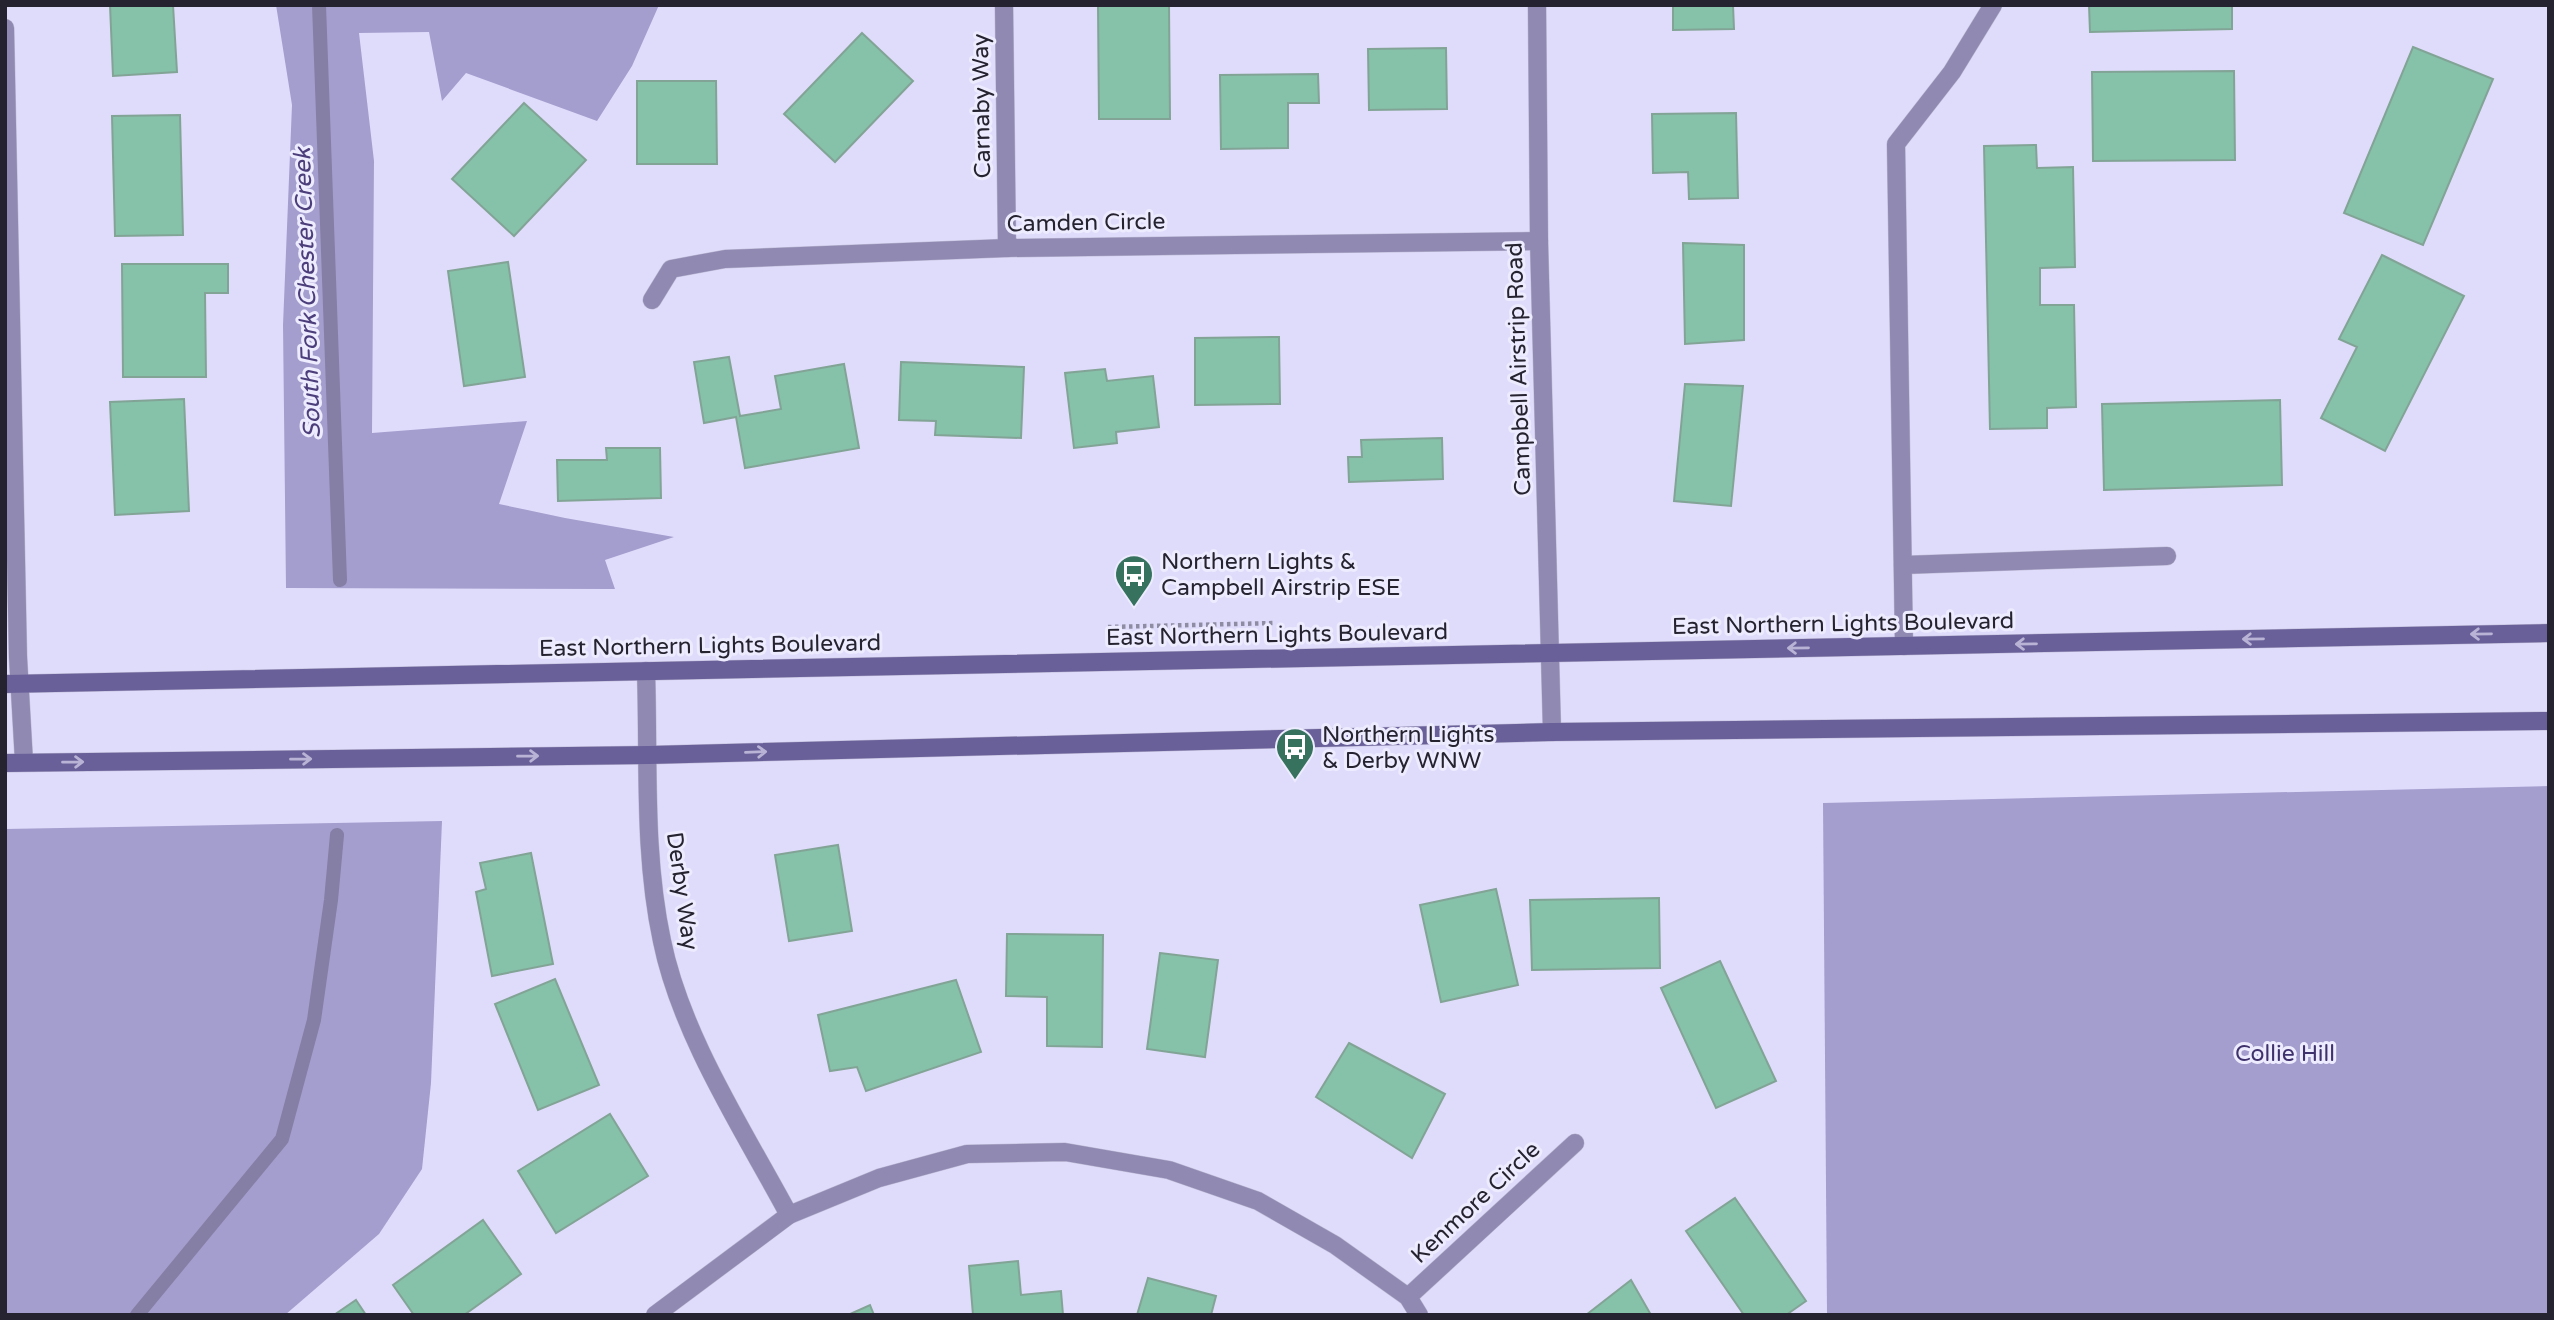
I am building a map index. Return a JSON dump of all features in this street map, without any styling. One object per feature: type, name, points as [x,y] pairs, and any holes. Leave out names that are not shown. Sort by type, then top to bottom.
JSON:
[{"type":"main road","name":"East Northern Lights Boulevard","points":[[12,684],[2549,633]]},
{"type":"main road","points":[[5,763],[649,755],[1552,732],[2549,721]]},
{"type":"street","name":"Carnaby Way","points":[[1004,5],[1007,248]]},
{"type":"street","name":"Campbell Airstrip Road","points":[[1536,5],[1539,241],[1552,732]]},
{"type":"street","points":[[1904,646],[1896,144],[1952,72],[1993,5]]},
{"type":"street","points":[[5,28],[12,684],[24,762]]},
{"type":"street","name":"Camden Circle","points":[[653,300],[671,269],[725,259],[1007,248],[1539,241]]},
{"type":"street","points":[[1903,565],[2167,556]]},
{"type":"street","name":"Derby Way","points":[[646,671],[648,848],[662,942],[686,1018],[718,1085],[789,1215]]},
{"type":"street","name":"Kenmore Circle","points":[[1408,1297],[1575,1143]]},
{"type":"street","points":[[655,1315],[789,1215],[879,1178],[967,1154],[1065,1152],[1169,1170],[1258,1201],[1335,1245],[1408,1297],[1419,1315]]},
{"type":"green space","points":[[276,5],[659,5],[632,66],[597,121],[466,73],[442,101],[429,32],[359,33],[374,161],[372,433],[527,421],[499,504],[674,537],[605,560],[615,589],[286,588],[283,325],[292,105]]},
{"type":"green space","name":"Collie Hill","points":[[2549,786],[2549,1315],[1827,1315],[1823,803]]},
{"type":"green space","points":[[442,821],[431,1083],[422,1169],[379,1234],[285,1315],[5,1315],[5,829]]},
{"type":"building","points":[[110,5],[173,5],[177,72],[113,76]]},
{"type":"building","points":[[1098,5],[1169,5],[1170,119],[1099,119]]},
{"type":"building","points":[[1673,5],[1733,5],[1734,29],[1673,30]]},
{"type":"building","points":[[2089,5],[2232,5],[2232,29],[2090,32]]},
{"type":"building","points":[[862,33],[913,81],[835,162],[784,114]]},
{"type":"building","points":[[2413,47],[2493,79],[2423,245],[2344,213]]},
{"type":"building","points":[[1446,48],[1447,109],[1369,110],[1368,49]]},
{"type":"building","points":[[2234,71],[2235,160],[2093,161],[2092,72]]},
{"type":"building","points":[[1318,74],[1319,103],[1288,103],[1288,148],[1221,149],[1220,75]]},
{"type":"building","points":[[637,81],[716,81],[717,164],[637,164]]},
{"type":"building","points":[[524,103],[586,160],[514,236],[452,179]]},
{"type":"building","points":[[1736,113],[1738,198],[1689,199],[1688,172],[1653,173],[1652,114]]},
{"type":"building","points":[[180,115],[183,235],[115,236],[112,116]]},
{"type":"building","points":[[2036,145],[2037,168],[2073,167],[2075,267],[2040,268],[2040,305],[2074,305],[2076,407],[2047,408],[2047,428],[1990,429],[1984,146]]},
{"type":"building","points":[[1683,243],[1744,245],[1744,340],[1685,344]]},
{"type":"building","points":[[2382,255],[2464,296],[2385,451],[2321,418],[2357,347],[2339,339]]},
{"type":"building","points":[[508,262],[525,377],[464,386],[448,271]]},
{"type":"building","points":[[122,264],[228,264],[228,293],[205,293],[206,377],[123,377]]},
{"type":"building","points":[[1279,337],[1280,404],[1195,405],[1195,338]]},
{"type":"building","points":[[729,357],[740,416],[781,409],[775,376],[844,364],[859,448],[745,468],[736,417],[704,423],[694,362]]},
{"type":"building","points":[[901,362],[1024,367],[1021,438],[935,435],[936,421],[899,420]]},
{"type":"building","points":[[1105,369],[1107,381],[1153,376],[1159,427],[1116,432],[1117,443],[1074,448],[1065,373]]},
{"type":"building","points":[[1685,384],[1743,386],[1731,506],[1674,501]]},
{"type":"building","points":[[184,399],[189,511],[115,515],[110,402]]},
{"type":"building","points":[[2280,400],[2282,485],[2104,490],[2102,404]]},
{"type":"building","points":[[1442,438],[1443,479],[1349,482],[1348,457],[1362,457],[1361,440]]},
{"type":"building","points":[[606,448],[660,448],[661,498],[558,501],[557,460],[607,460]]},
{"type":"building","points":[[838,845],[852,931],[789,941],[775,855]]},
{"type":"building","points":[[531,853],[553,964],[492,976],[476,892],[486,889],[480,863]]},
{"type":"building","points":[[1496,889],[1518,985],[1441,1002],[1420,905]]},
{"type":"building","points":[[1659,898],[1660,968],[1532,970],[1530,900]]},
{"type":"building","points":[[1007,934],[1103,935],[1102,1047],[1047,1046],[1047,997],[1006,996]]},
{"type":"building","points":[[1160,953],[1218,960],[1205,1057],[1147,1049]]},
{"type":"building","points":[[1720,961],[1776,1081],[1716,1108],[1661,988]]},
{"type":"building","points":[[555,979],[599,1085],[538,1110],[495,1004]]},
{"type":"building","points":[[956,980],[981,1052],[866,1091],[857,1067],[830,1071],[818,1015]]},
{"type":"building","points":[[1349,1043],[1445,1094],[1412,1158],[1316,1097]]},
{"type":"building","points":[[610,1114],[648,1176],[556,1233],[518,1171]]},
{"type":"building","points":[[1735,1198],[1806,1301],[1786,1315],[1744,1315],[1686,1231]]},
{"type":"building","points":[[483,1220],[521,1274],[464,1315],[414,1315],[393,1285]]},
{"type":"building","points":[[1018,1261],[1021,1295],[1061,1291],[1063,1315],[973,1315],[969,1266]]},
{"type":"building","points":[[1148,1278],[1216,1296],[1211,1315],[1137,1315]]},
{"type":"building","points":[[1631,1280],[1651,1315],[1586,1315]]},
{"type":"building","points":[[356,1300],[366,1315],[334,1315]]},
{"type":"building","points":[[870,1305],[874,1315],[848,1315]]},
{"type":"waterway","name":"South Fork Chester Creek","points":[[319,5],[340,580]]},
{"type":"waterway","name":"South Fork Chester Creek","points":[[137,1315],[282,1139],[314,1020],[337,835]]},
{"type":"place","name":"Northern Lights & Campbell Airstrip ESE","points":[[1134,608]]},
{"type":"place","name":"Northern Lights & Derby WNW","points":[[1295,781]]}]
